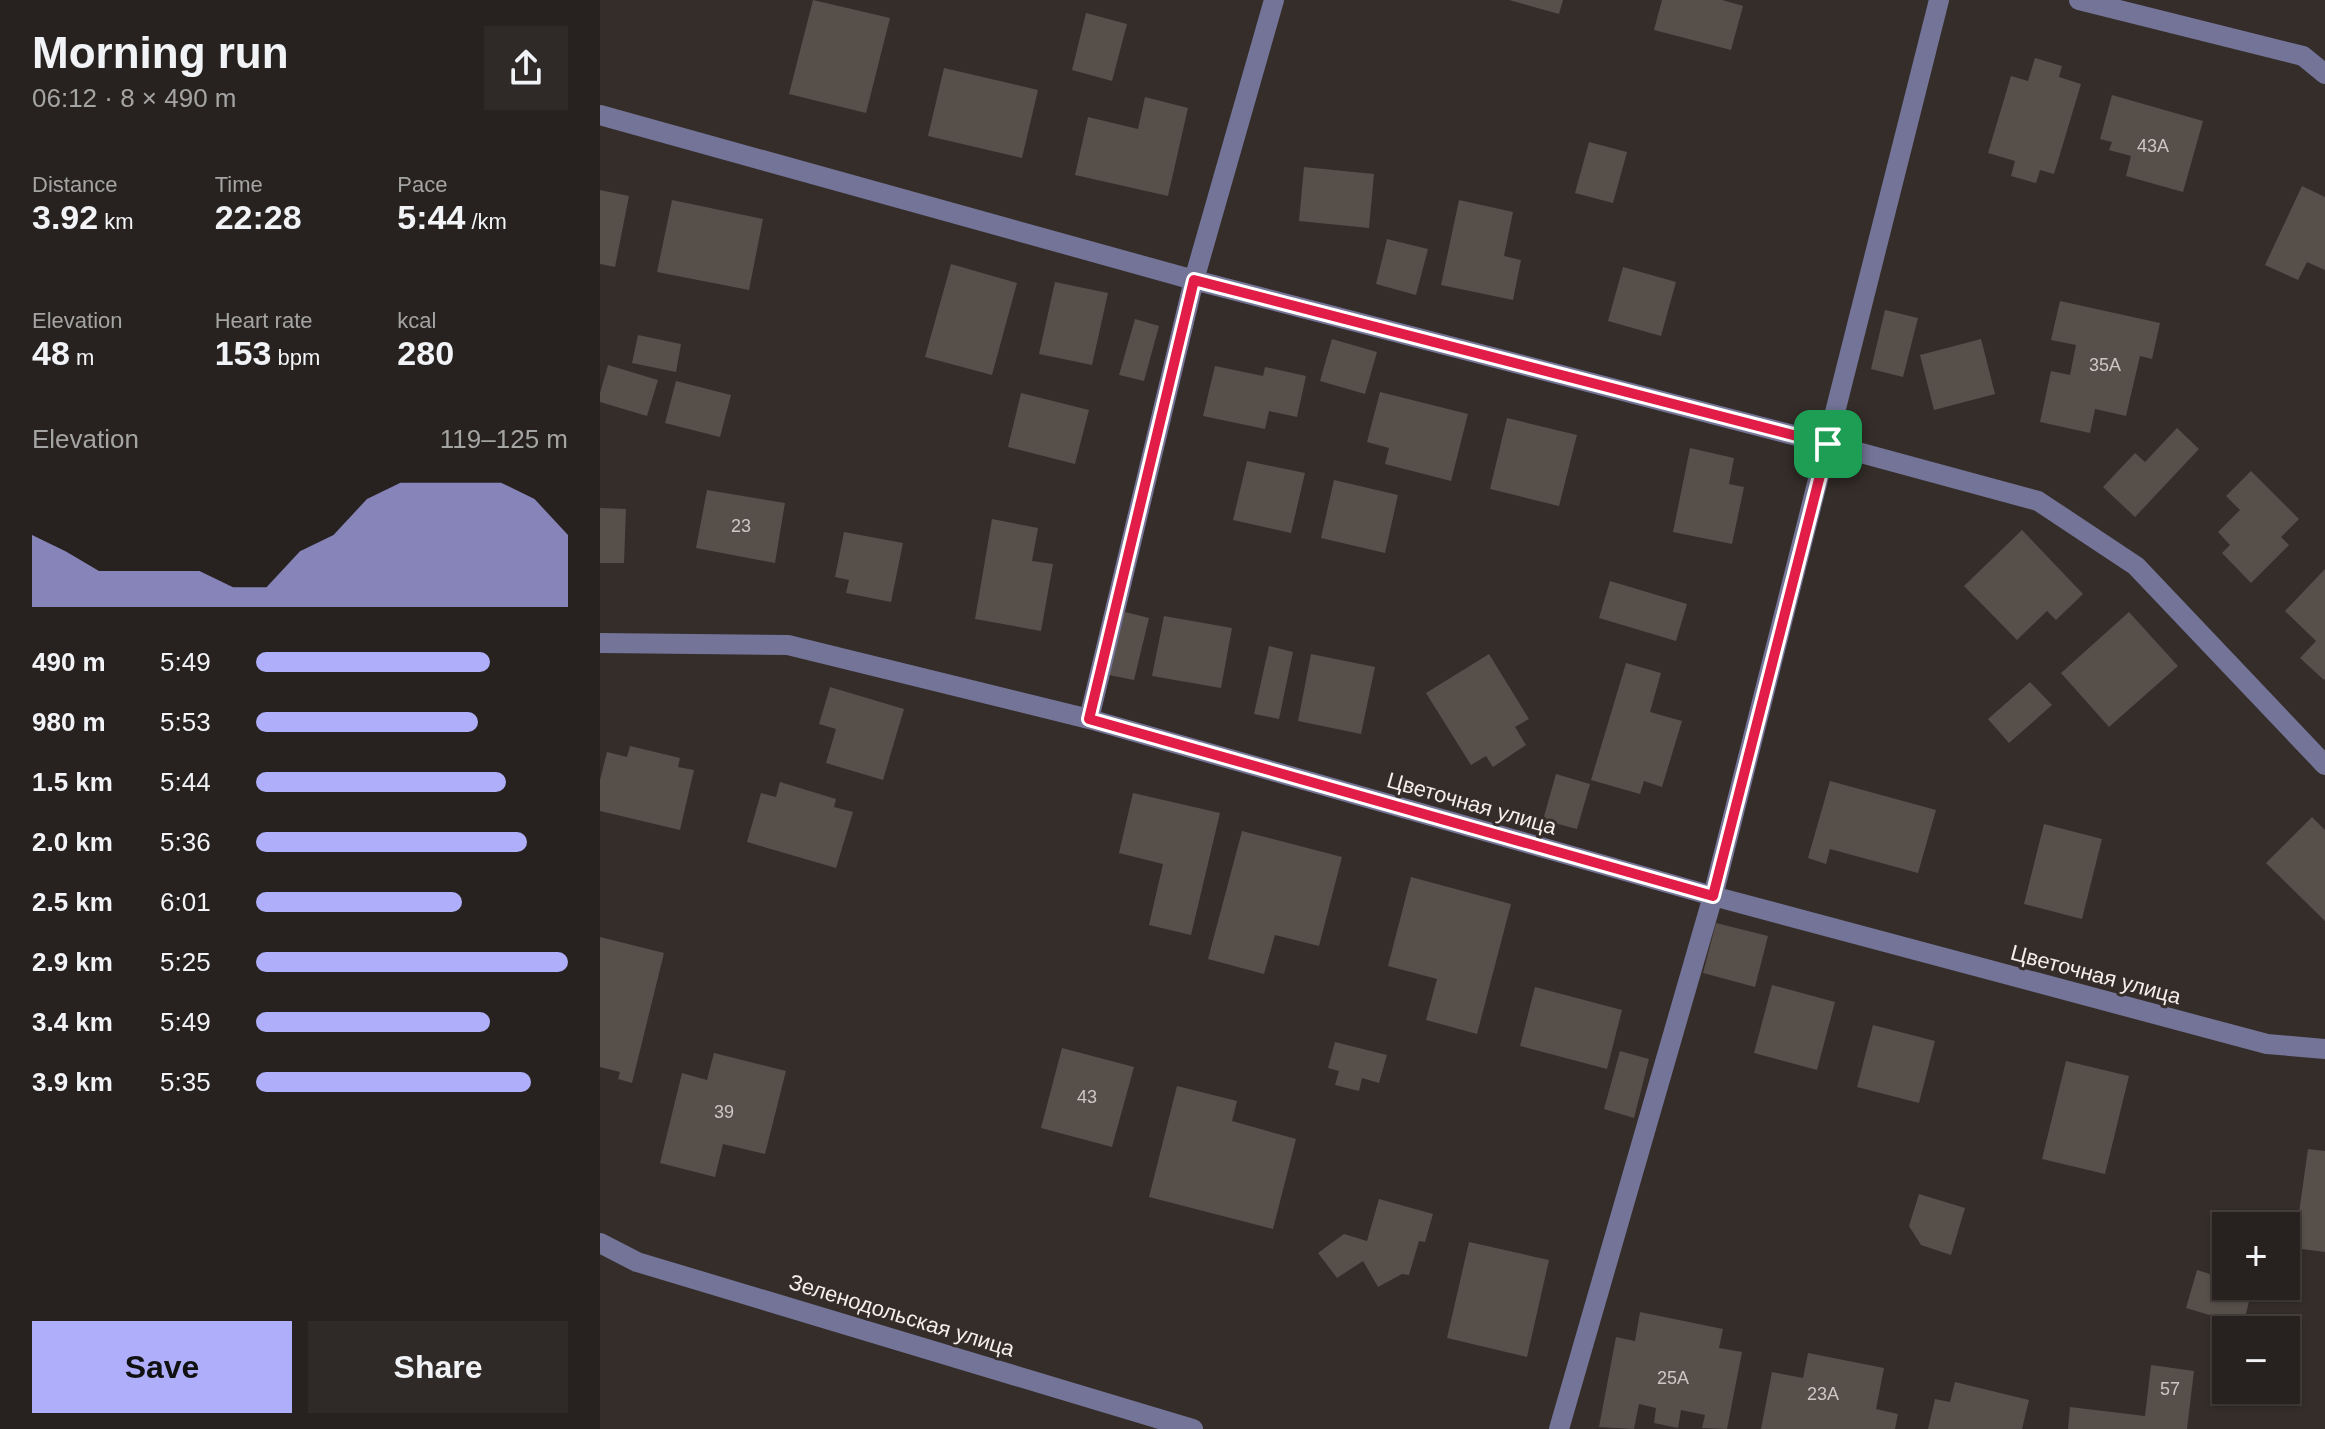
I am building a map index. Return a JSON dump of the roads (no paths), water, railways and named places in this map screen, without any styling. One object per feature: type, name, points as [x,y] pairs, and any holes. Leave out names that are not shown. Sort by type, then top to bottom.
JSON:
[{"type":"lane","points":[[1089,719],[1194,280],[1274,0]]},
{"type":"lane","points":[[1559,1429],[1713,896],[1939,0]]},
{"type":"lane","points":[[2079,0],[2303,56],[2325,74]]},
{"type":"lane","points":[[600,115],[1194,280],[2038,501],[2136,566],[2325,765]]},
{"type":"lane","name":"Цветочная улица","points":[[600,643],[788,645],[1089,719],[1713,896],[2267,1044],[2325,1049]]},
{"type":"lane","name":"Зеленодольская улица","points":[[600,1243],[637,1262],[1193,1429]]}]
